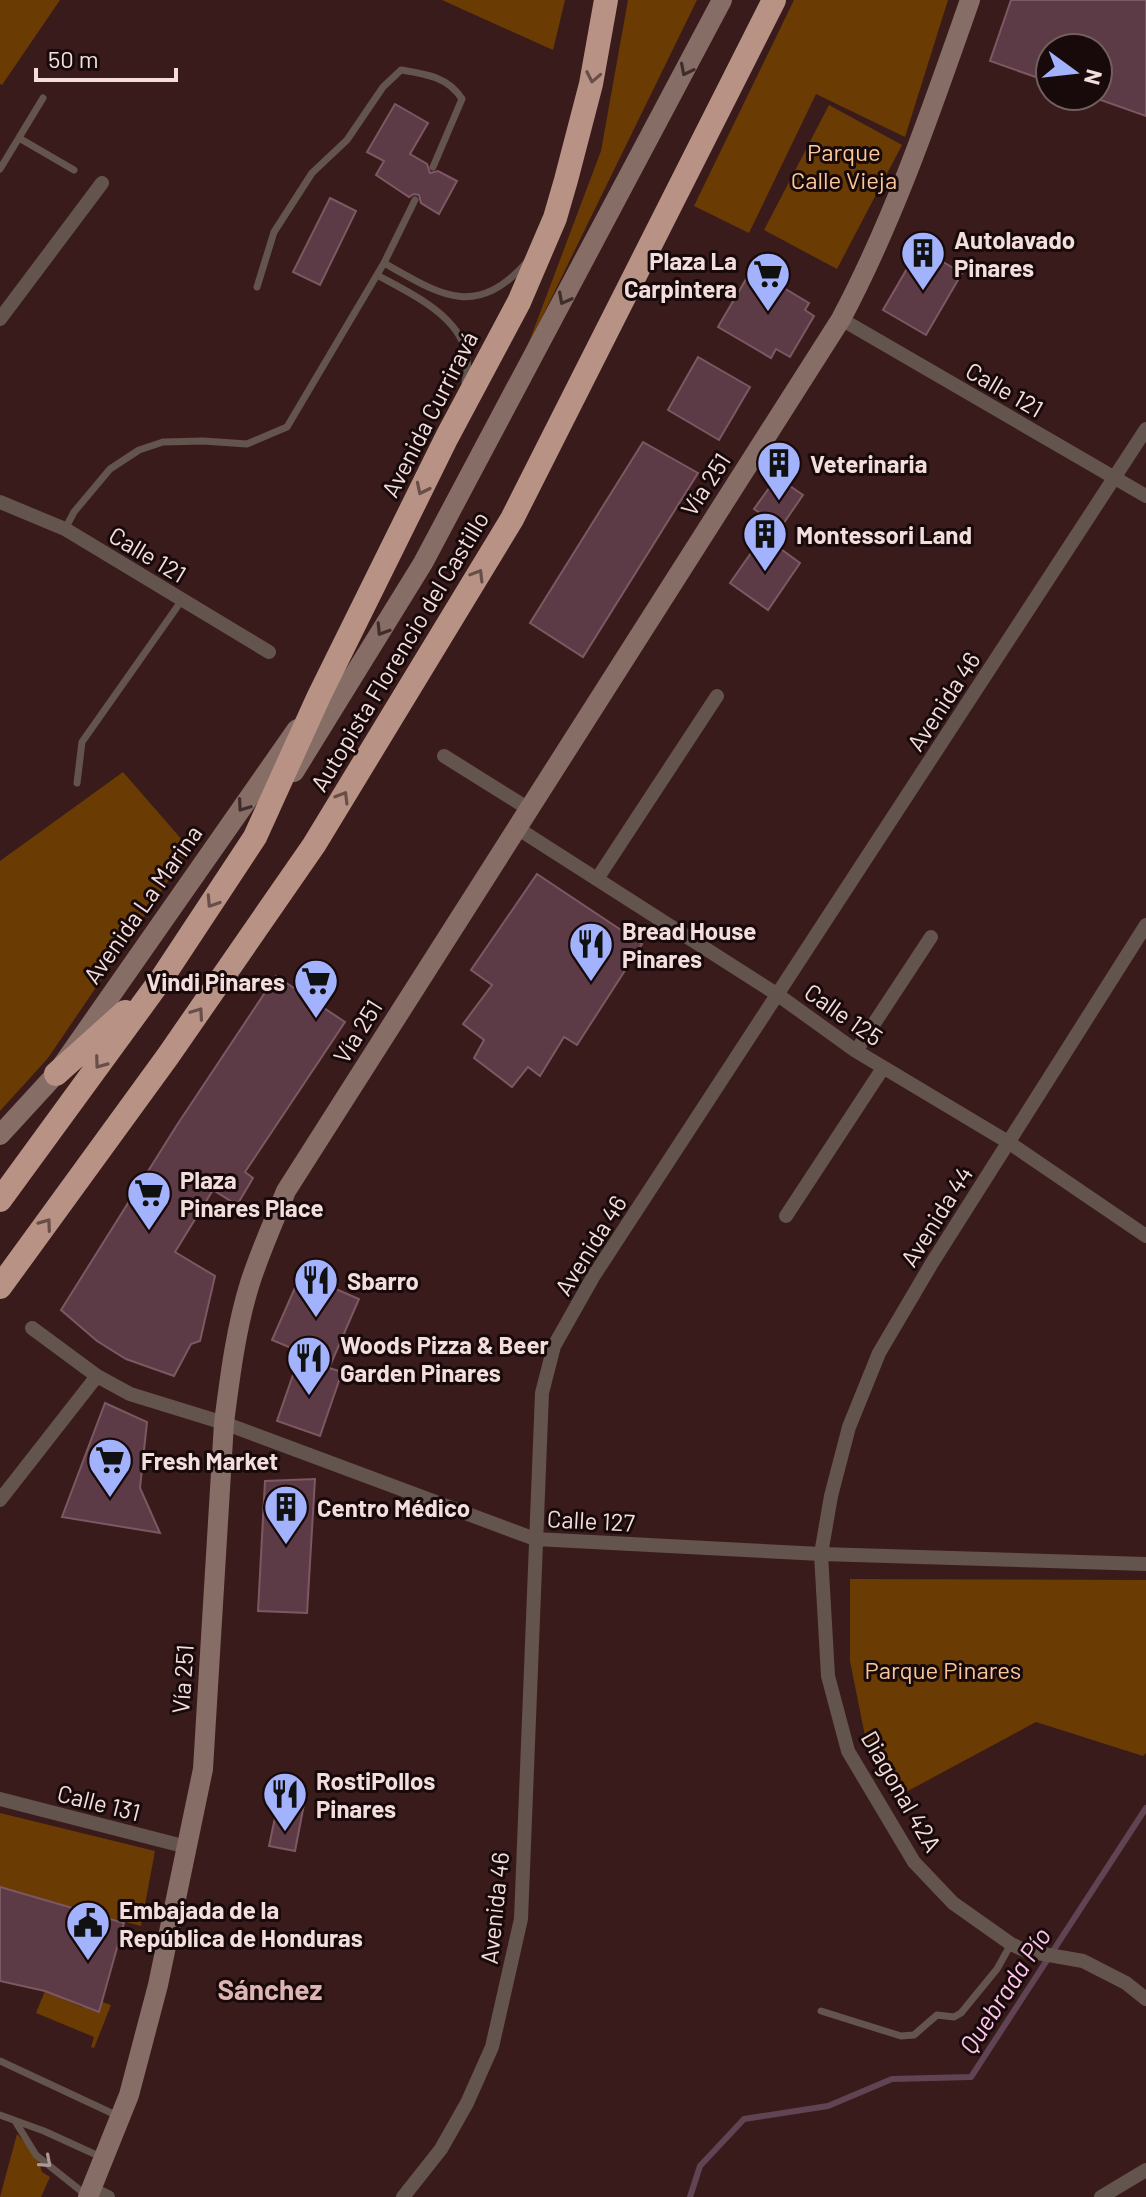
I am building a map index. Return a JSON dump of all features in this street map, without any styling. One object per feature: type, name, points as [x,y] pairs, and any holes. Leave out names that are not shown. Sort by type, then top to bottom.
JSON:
[{"type":"highway","name":"Avenida Curriravá","points":[[255,837],[319,696],[447,437],[519,302],[555,218],[591,84],[606,0]]},
{"type":"highway","name":"Autopista Florencio del Castillo","points":[[0,1287],[159,1069],[314,845],[512,519],[774,0]]},
{"type":"highway","name":"Autopista Florencio del Castillo","points":[[0,1200],[162,978],[255,837]]},
{"type":"highway","points":[[56,1074],[162,978]]},
{"type":"main road","name":"Autopista Florencio del Castillo","points":[[255,837],[423,563],[722,0]]},
{"type":"main road","name":"Vía 251","points":[[96,2194],[103,2158],[129,2095],[158,1985],[203,1769],[224,1423],[231,1368],[249,1284],[286,1191],[841,319],[880,242],[970,0]]},
{"type":"main road","name":"Avenida La Marina","points":[[0,1135],[56,1074],[319,696]]},
{"type":"street","points":[[0,319],[102,183]]},
{"type":"street","name":"Calle 121","points":[[841,319],[1146,496]]},
{"type":"street","name":"Avenida 46","points":[[403,2197],[441,2149],[467,2103],[492,2047],[521,1919],[542,1393],[554,1346],[593,1277],[1146,429]]},
{"type":"street","name":"Calle 121","points":[[0,502],[65,529],[269,652]]},
{"type":"street","points":[[597,879],[717,696]]},
{"type":"street","points":[[444,756],[529,809]]},
{"type":"street","name":"Calle 125","points":[[517,828],[778,995],[856,1051],[1008,1142],[1146,1236]]},
{"type":"street","name":"Avenida 44","points":[[821,1554],[831,1496],[849,1427],[879,1353],[1146,925]]},
{"type":"street","points":[[856,1051],[931,937]]},
{"type":"street","points":[[786,1216],[883,1068]]},
{"type":"street","name":"Calle 127","points":[[32,1328],[97,1376],[130,1394],[224,1423],[535,1539],[821,1554],[1146,1564]]},
{"type":"street","points":[[0,1500],[97,1376]]},
{"type":"street","name":"Diagonal 42A","points":[[821,1554],[828,1676],[848,1751],[914,1862],[953,1903],[1011,1944],[1026,1951],[1083,1961],[1126,1983],[1146,1999]]},
{"type":"street","name":"Calle 131","points":[[0,1799],[187,1847]]},
{"type":"street","points":[[1101,2197],[1146,2170]]},
{"type":"lane","points":[[257,287],[274,232],[312,173],[347,140],[383,87],[401,70],[430,75],[453,85],[462,99],[433,167]]},
{"type":"lane","points":[[0,169],[43,98]]},
{"type":"lane","points":[[19,138],[74,170]]},
{"type":"lane","points":[[65,529],[74,512],[110,469],[139,450],[163,442],[247,444],[287,427],[384,263],[415,200]]},
{"type":"lane","points":[[384,263],[437,293],[464,297],[481,295],[500,287],[524,266],[555,218]]},
{"type":"lane","points":[[377,275],[431,305],[458,332],[466,350],[467,374],[447,437]]},
{"type":"lane","points":[[77,783],[82,742],[182,600]]},
{"type":"lane","points":[[821,2011],[901,2036],[914,2035],[937,2015],[954,2017],[961,2013],[989,1981],[1011,1944]]},
{"type":"lane","points":[[0,2061],[120,2117]]},
{"type":"lane","points":[[0,2115],[103,2158]]},
{"type":"lane","points":[[13,2120],[36,2155],[96,2194]]},
{"type":"green space","points":[[0,0],[60,0],[2,85],[0,84]]},
{"type":"green space","points":[[442,0],[565,0],[553,50]]},
{"type":"green space","points":[[628,0],[697,0],[526,350],[601,151]]},
{"type":"green space","points":[[794,0],[948,0],[905,137],[816,94],[749,233],[694,206]]},
{"type":"green space","name":"Parque Calle Vieja","points":[[829,105],[902,145],[837,269],[764,230]]},
{"type":"green space","points":[[123,772],[190,849],[48,1058],[0,1111],[0,861]]},
{"type":"green space","name":"Parque Pinares","points":[[850,1579],[1146,1580],[1146,1753],[1143,1756],[1036,1722],[893,1799],[867,1746],[850,1661]]},
{"type":"green space","points":[[0,1813],[155,1851],[141,1926],[0,1889]]},
{"type":"green space","points":[[45,1991],[82,2007],[100,2001],[111,2005],[94,2048],[91,2047],[94,2037],[36,2013]]},
{"type":"green space","points":[[17,2134],[36,2155],[42,2172],[50,2177],[41,2197],[0,2197]]},
{"type":"building","points":[[1011,0],[1146,0],[1146,116],[1114,105],[1114,32],[1034,32],[1034,76],[990,61]]},
{"type":"building","points":[[395,104],[428,123],[410,154],[427,164],[430,173],[438,171],[457,181],[439,214],[421,203],[419,195],[409,197],[376,175],[384,161],[367,152]]},
{"type":"building","points":[[330,198],[356,211],[320,285],[293,272]]},
{"type":"building","name":"Autolavado Pinares","points":[[919,248],[962,273],[926,335],[883,310]]},
{"type":"building","name":"Plaza La Carpintera","points":[[752,269],[809,303],[805,310],[814,316],[790,357],[776,349],[771,358],[718,327]]},
{"type":"building","name":"Plaza La Carpintera","points":[[698,357],[750,387],[719,440],[668,410]]},
{"type":"building","points":[[643,442],[698,473],[583,657],[530,623]]},
{"type":"building","name":"Veterinaria","points":[[777,477],[803,495],[781,527],[754,509]]},
{"type":"building","name":"Montessori Land","points":[[763,536],[800,563],[768,610],[730,583]]},
{"type":"building","points":[[537,874],[642,944],[577,1045],[564,1037],[540,1076],[528,1067],[512,1087],[474,1058],[484,1040],[463,1024],[492,985],[471,970]]},
{"type":"building","points":[[276,976],[345,1022],[245,1172],[253,1178],[237,1205],[213,1190],[175,1252],[215,1276],[200,1341],[191,1344],[174,1376],[126,1359],[97,1341],[61,1310],[177,1125]]},
{"type":"building","points":[[301,1274],[359,1299],[329,1368],[342,1372],[320,1436],[277,1421],[301,1352],[272,1340]]},
{"type":"building","points":[[105,1403],[147,1422],[140,1488],[160,1533],[62,1517]]},
{"type":"building","name":"Centro Médico","points":[[315,1479],[307,1613],[258,1611],[265,1481]]},
{"type":"building","name":"RostiPollos Pinares","points":[[280,1794],[305,1799],[295,1851],[269,1846]]},
{"type":"building","points":[[0,1887],[124,1923],[99,2012],[45,1991],[0,1981]]},
{"type":"waterway","name":"Quebrada Pío","points":[[690,2197],[700,2166],[744,2119],[828,2106],[892,2079],[971,2077],[1146,1808]]},
{"type":"place","name":"Autolavado Pinares","points":[[923,292]]},
{"type":"place","name":"Plaza La Carpintera","points":[[768,313]]},
{"type":"place","name":"Veterinaria","points":[[779,502]]},
{"type":"place","name":"Montessori Land","points":[[765,573]]},
{"type":"place","name":"Bread House Pinares","points":[[591,983]]},
{"type":"place","name":"Vindi Pinares","points":[[316,1020]]},
{"type":"place","name":"Plaza Pinares Place","points":[[149,1232]]},
{"type":"place","name":"Sbarro","points":[[316,1319]]},
{"type":"place","name":"Woods Pizza & Beer Garden Pinares","points":[[309,1397]]},
{"type":"place","name":"Fresh Market","points":[[110,1499]]},
{"type":"place","name":"Centro Médico","points":[[286,1546]]},
{"type":"place","name":"RostiPollos Pinares","points":[[285,1833]]},
{"type":"place","name":"Embajada de la República de Honduras","points":[[88,1962]]},
{"type":"district","name":"Sánchez","points":[[270,1989]]}]
